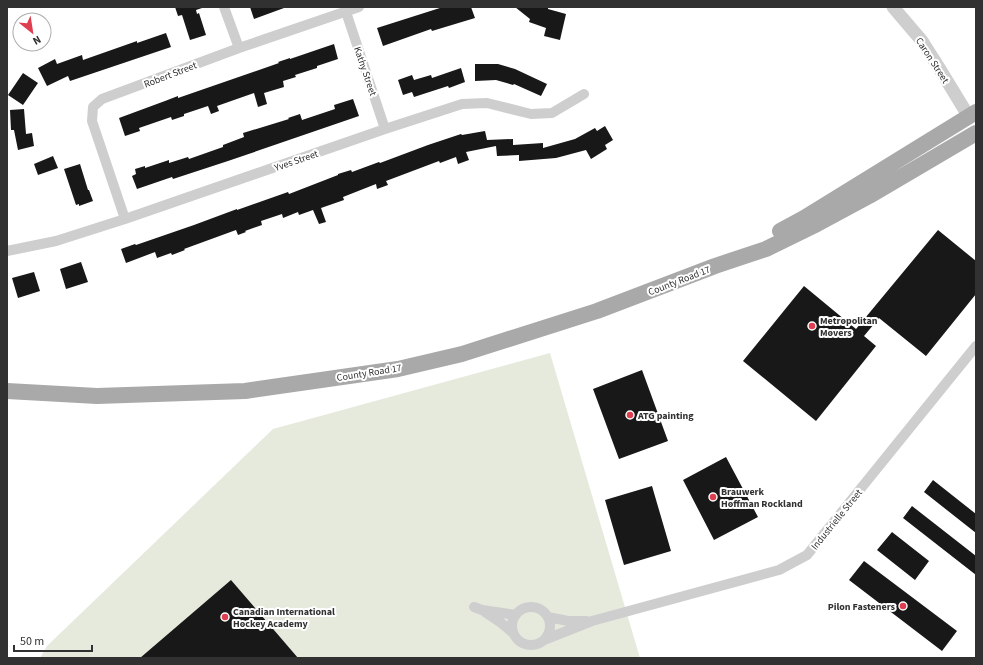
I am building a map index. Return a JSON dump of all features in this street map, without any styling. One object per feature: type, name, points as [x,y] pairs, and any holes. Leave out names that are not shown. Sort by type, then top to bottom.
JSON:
[{"type":"main road","name":"County Road 17","points":[[716,266],[804,218],[974,119]]},
{"type":"main road","name":"County Road 17","points":[[7,392],[97,396],[245,391],[398,369],[462,354],[597,311],[716,266],[766,249],[869,196],[976,133]]},
{"type":"street","points":[[224,7],[239,48]]},
{"type":"street","name":"Robert Street","points":[[125,219],[92,121],[94,107],[102,99],[239,48],[359,7]]},
{"type":"street","name":"Caron Street","points":[[893,7],[922,41],[974,119]]},
{"type":"street","name":"Kathy Street","points":[[346,12],[386,129]]},
{"type":"street","name":"Yves Street","points":[[7,251],[56,241],[125,219],[462,104],[487,103],[531,114],[552,113],[584,94]]},
{"type":"street","name":"Industrielle Street","points":[[592,621],[568,621],[548,617],[544,612],[532,607],[520,610],[516,614],[478,608],[500,622],[521,642],[526,645],[533,645],[539,644],[544,640],[592,621],[779,570],[807,555],[976,346]]},
{"type":"street","points":[[513,633],[513,620],[516,614]]},
{"type":"street","points":[[544,640],[550,630],[548,617]]},
{"type":"shaded area","points":[[550,353],[640,658],[40,658],[47,646],[273,429]]},
{"type":"building","points":[[175,7],[201,7],[202,8],[196,10],[197,14],[199,13],[206,35],[190,40],[182,15],[178,16]]},
{"type":"building","points":[[250,7],[284,7],[284,8],[254,19]]},
{"type":"building","points":[[443,7],[471,7],[475,18],[432,31],[431,29],[383,46],[377,28]]},
{"type":"building","points":[[515,7],[548,7],[548,9],[566,14],[560,40],[544,36],[546,28],[529,22],[530,19]]},
{"type":"building","points":[[166,33],[171,47],[70,81],[68,76],[47,86],[38,68],[55,59],[57,64],[82,55],[83,60],[137,41],[137,43]]},
{"type":"building","points":[[334,44],[338,59],[295,75],[296,77],[283,81],[284,87],[264,93],[267,104],[258,107],[254,93],[217,106],[219,111],[211,114],[208,106],[184,114],[184,116],[172,120],[171,117],[139,128],[140,131],[125,136],[119,118],[178,96],[178,98],[279,63],[278,62]]},
{"type":"building","points":[[475,64],[498,64],[515,69],[547,84],[541,96],[514,84],[496,80],[475,81]]},
{"type":"building","points":[[461,68],[465,82],[449,88],[448,86],[414,97],[412,92],[403,95],[398,80],[412,75],[414,80],[431,75],[432,78]]},
{"type":"building","points":[[23,73],[38,83],[23,105],[8,95]]},
{"type":"building","points":[[353,99],[359,116],[228,161],[137,189],[132,176],[136,174],[135,169],[145,166],[145,168],[169,160],[169,163],[188,157],[189,159],[223,147],[223,145],[244,137],[243,133],[289,119],[288,118],[300,114],[302,120],[335,109],[334,105]]},
{"type":"building","points":[[24,109],[26,134],[32,133],[34,146],[18,150],[14,130],[11,130],[10,110]]},
{"type":"building","points":[[605,126],[613,140],[605,145],[607,149],[591,159],[586,150],[556,158],[519,161],[519,155],[497,156],[496,146],[466,152],[469,160],[458,164],[456,157],[440,163],[439,161],[386,181],[388,185],[377,189],[376,184],[343,197],[344,200],[321,208],[326,222],[319,224],[313,210],[299,215],[298,212],[283,218],[282,214],[261,221],[262,225],[238,235],[236,230],[184,249],[185,250],[172,255],[171,253],[157,258],[155,252],[126,263],[121,249],[288,192],[289,194],[338,174],[351,170],[352,172],[379,162],[380,163],[461,134],[485,131],[487,140],[513,139],[513,145],[543,143],[543,148],[575,139],[595,128],[597,131]]},
{"type":"building","points":[[53,156],[58,168],[38,175],[34,164]]},
{"type":"building","points":[[80,164],[93,201],[79,206],[79,204],[76,205],[64,169]]},
{"type":"building","name":"Metropolitan Movers","points":[[938,230],[976,261],[976,294],[926,356],[879,318],[864,336],[876,346],[816,421],[743,361],[804,286],[856,329]]},
{"type":"building","points":[[81,262],[88,282],[66,289],[60,269]]},
{"type":"building","points":[[34,272],[40,291],[18,298],[12,278]]},
{"type":"building","name":"ATG painting","points":[[642,370],[668,441],[619,459],[593,389]]},
{"type":"building","points":[[726,457],[758,517],[714,540],[683,480]]},
{"type":"building","points":[[933,480],[976,514],[976,533],[924,492]]},
{"type":"building","points":[[652,486],[671,551],[624,565],[605,500]]},
{"type":"building","points":[[912,506],[976,556],[976,575],[903,518]]},
{"type":"building","points":[[892,532],[929,561],[915,580],[877,550]]},
{"type":"building","name":"Pilon Fasteners","points":[[864,561],[957,631],[942,651],[849,580]]},
{"type":"building","name":"Canadian International Hockey Academy","points":[[231,580],[298,658],[140,658]]},
{"type":"place","name":"Metropolitan Movers","points":[[812,326]]},
{"type":"place","name":"ATG painting","points":[[630,415]]},
{"type":"place","name":"Brauwerk Hoffman Rockland","points":[[713,497]]},
{"type":"place","name":"Pilon Fasteners","points":[[903,606]]},
{"type":"place","name":"Canadian International Hockey Academy","points":[[225,617]]}]
